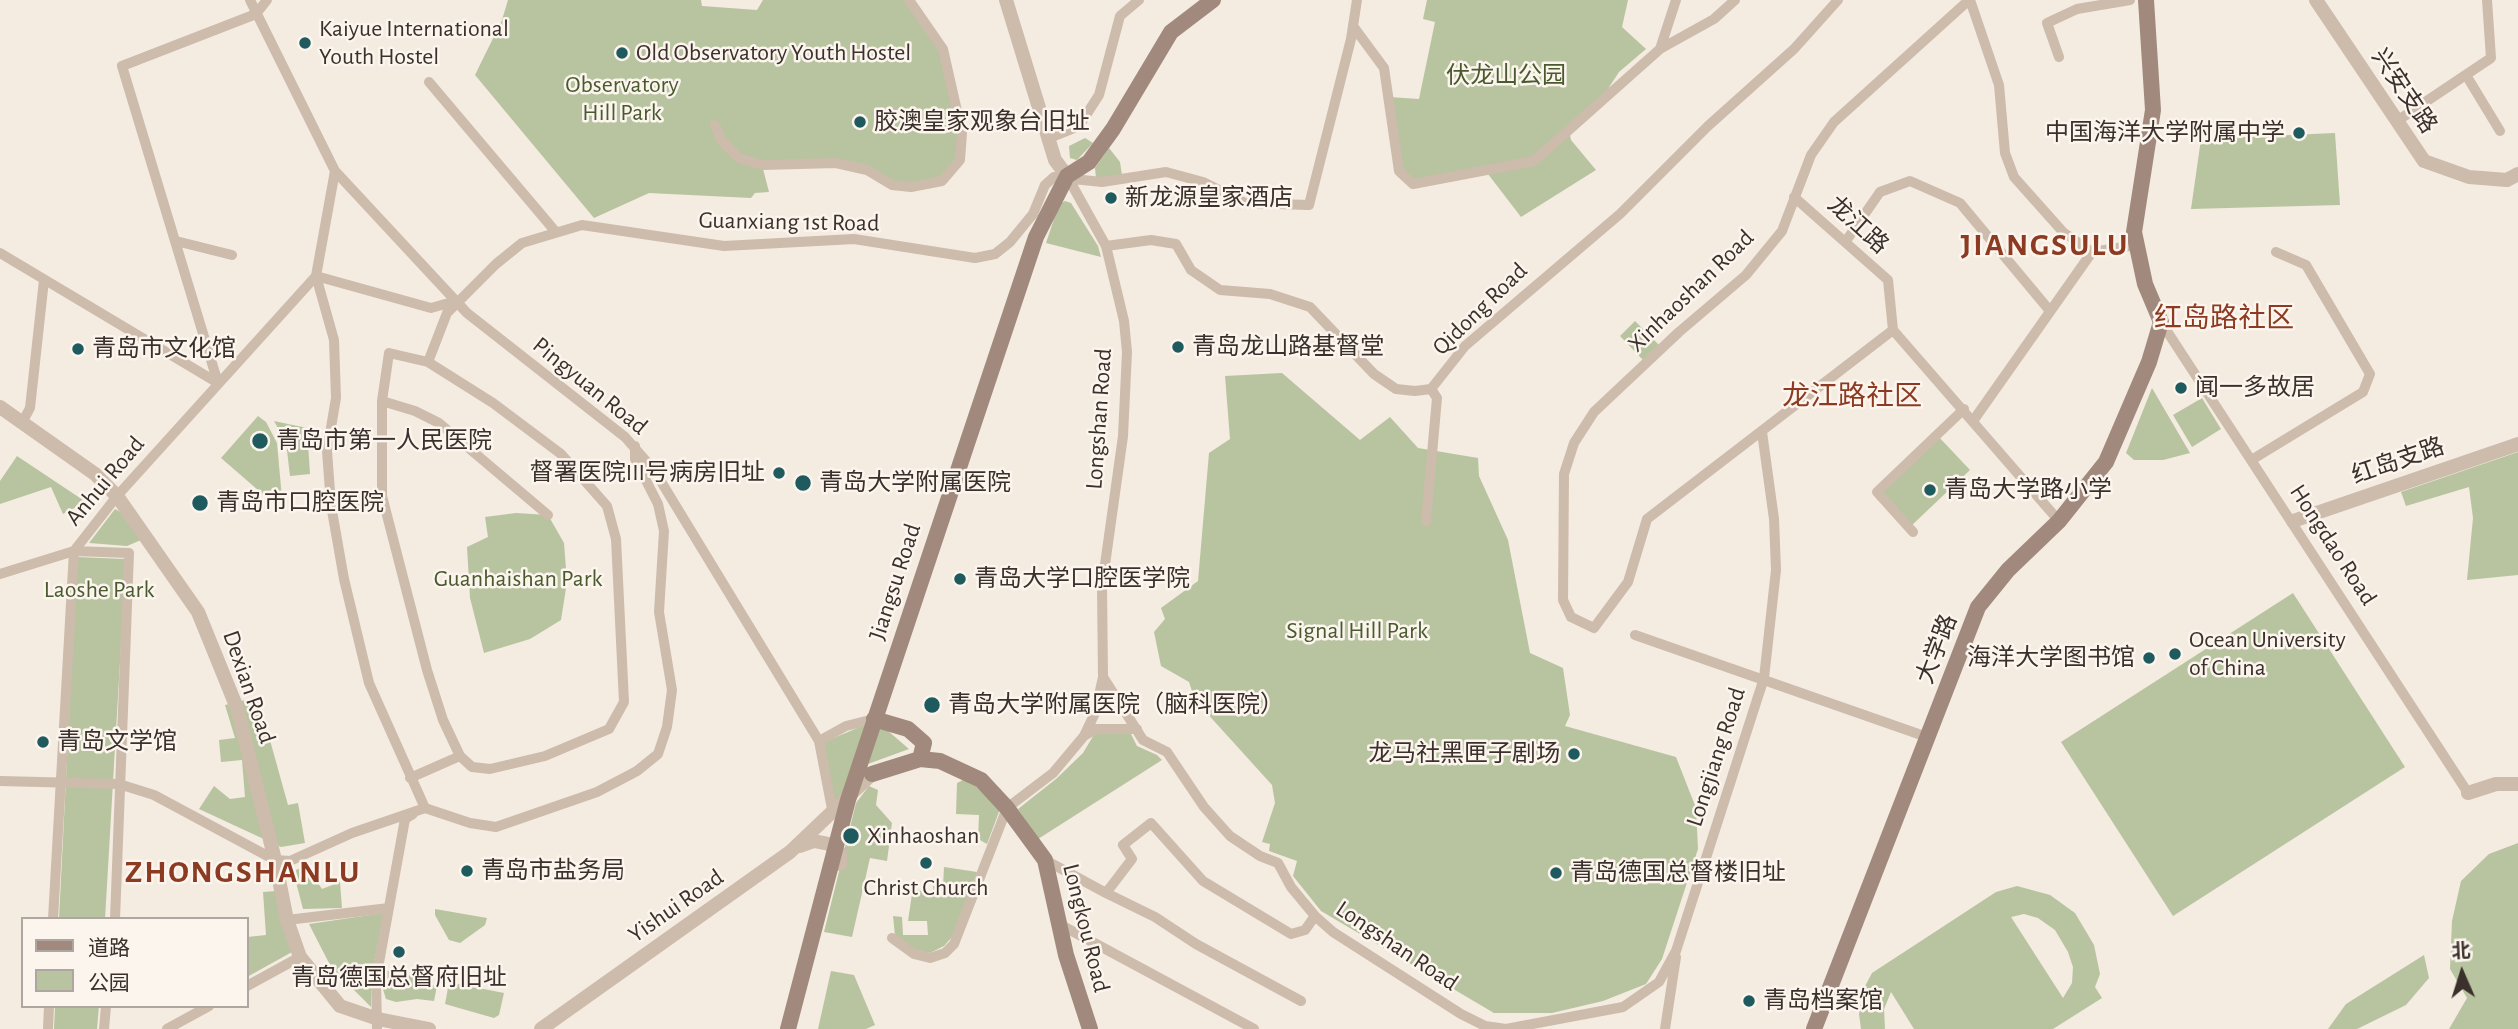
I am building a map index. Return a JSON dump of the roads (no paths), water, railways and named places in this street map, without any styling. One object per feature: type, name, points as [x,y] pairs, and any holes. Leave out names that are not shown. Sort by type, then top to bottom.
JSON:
[{"type":"main road","points":[[1067,176],[1090,162],[1171,32],[1213,0]]},
{"type":"main road","points":[[2146,0],[2153,110],[2134,232],[2145,284],[2161,322]]},
{"type":"main road","name":"Jiangsu Road","points":[[788,1029],[835,859],[848,800],[874,719],[1036,237],[1067,176]]},
{"type":"main road","name":"大学路","points":[[1814,1029],[1978,607],[2008,570],[2059,521],[2106,462],[2149,362],[2161,322]]},
{"type":"main road","points":[[874,719],[908,729],[925,743],[940,761]]},
{"type":"main road","points":[[920,759],[925,743]]},
{"type":"main road","points":[[862,758],[864,768],[872,774],[920,759],[940,761]]},
{"type":"main road","name":"Longkou Road","points":[[940,761],[981,780],[1007,808],[1045,860],[1059,923],[1090,1029]]},
{"type":"main road","name":"Jiangsu Road","points":[[798,1029],[828,902],[835,859],[859,793],[872,774]]},
{"type":"street","name":"Pingyuan Road","points":[[250,0],[335,171],[467,313],[635,446],[654,470],[819,741]]},
{"type":"street","points":[[218,383],[122,66],[256,14],[267,0]]},
{"type":"street","points":[[715,125],[721,140],[740,158],[762,165],[836,163],[867,170],[892,184],[911,187],[943,181],[960,160],[960,121],[943,49],[909,0]]},
{"type":"street","points":[[1006,0],[1055,160],[1067,176],[1102,182],[1166,172],[1203,182],[1245,203],[1309,205],[1357,0]]},
{"type":"street","points":[[1049,138],[1079,126],[1099,94],[1120,16],[1139,0]]},
{"type":"street","points":[[1660,49],[1675,0]]},
{"type":"street","points":[[1353,26],[1384,68],[1399,171],[1413,184],[1534,161],[1660,49],[1714,19],[1735,0]]},
{"type":"street","name":"Qidong Road","points":[[1106,246],[1151,240],[1176,244],[1191,270],[1220,290],[1270,294],[1310,307],[1374,374],[1396,388],[1415,391],[1431,389],[1465,346],[1620,214],[1708,126],[1794,49],[1838,0]]},
{"type":"street","points":[[1970,0],[1999,85],[2005,153],[2014,177],[2063,232],[2092,252],[2136,245]]},
{"type":"street","name":"Xinhaoshan Road","points":[[1762,432],[1647,519],[1628,582],[1594,628],[1571,617],[1563,600],[1564,474],[1574,443],[1594,412],[1679,332],[1746,275],[1782,231],[1811,155],[1834,122],[1970,0]]},
{"type":"street","points":[[2059,57],[2047,23],[2077,9],[2130,0]]},
{"type":"street","name":"兴安支路","points":[[2316,0],[2424,161],[2469,177],[2507,180],[2518,174]]},
{"type":"street","points":[[2397,121],[2491,58],[2487,0]]},
{"type":"street","points":[[2466,75],[2500,131]]},
{"type":"street","points":[[429,82],[555,231]]},
{"type":"street","points":[[335,171],[316,276],[334,340],[336,398],[327,451],[331,505],[369,683],[425,808]]},
{"type":"street","name":"Guanxiang 1st Road","points":[[456,301],[522,243],[582,225],[724,246],[854,239],[975,258],[995,254],[1010,242],[1033,214],[1045,185],[1054,177],[1067,176]]},
{"type":"street","name":"Longshan Road","points":[[1007,808],[1053,773],[1083,736],[1095,713],[1103,677],[1102,586],[1123,436],[1127,360],[1124,320],[1106,246],[1067,176]]},
{"type":"street","points":[[1846,241],[1880,192],[1910,181],[1960,203],[2050,311]]},
{"type":"street","name":"龙江路","points":[[1794,197],[1888,280],[1893,330]]},
{"type":"street","points":[[176,241],[232,255]]},
{"type":"street","points":[[1973,421],[2092,252]]},
{"type":"street","points":[[2253,459],[2363,392],[2370,374],[2306,265],[2276,252]]},
{"type":"street","points":[[0,253],[218,383]]},
{"type":"street","points":[[316,276],[431,308],[456,301]]},
{"type":"street","name":"Anhui Road","points":[[53,917],[74,551],[117,496],[316,276]]},
{"type":"street","points":[[23,421],[30,408],[44,280]]},
{"type":"street","points":[[428,362],[447,313],[456,301]]},
{"type":"street","name":"Hongdao Road","points":[[2161,322],[2253,459],[2468,793]]},
{"type":"street","points":[[1762,432],[1893,330],[2059,521]]},
{"type":"street","points":[[389,353],[428,362],[482,396],[561,454],[607,506],[616,539],[624,702],[609,729],[545,756],[490,769],[472,767],[460,756],[443,720],[427,670],[382,496],[382,401],[389,353]]},
{"type":"street","points":[[1426,521],[1437,397],[1431,389]]},
{"type":"street","points":[[382,401],[415,411],[439,423],[548,515]]},
{"type":"street","name":"Dexian Road","points":[[0,407],[95,474],[117,496],[198,612],[237,708],[287,920],[300,957],[340,1006],[377,1024]]},
{"type":"street","points":[[1913,532],[1877,492],[1964,409]]},
{"type":"street","name":"Longjiang Road","points":[[1483,1027],[1506,1029],[1623,1007],[1659,982],[1676,951],[1764,678],[1776,570],[1774,519],[1762,432]]},
{"type":"street","name":"红岛支路","points":[[2293,521],[2518,444]]},
{"type":"street","points":[[0,781],[120,784],[154,795],[275,860],[290,861],[352,833],[425,808],[470,823],[496,827],[597,792],[637,771],[658,754],[667,727],[672,690],[659,612],[664,531],[658,504],[635,458],[635,446]]},
{"type":"street","points":[[331,505],[382,496]]},
{"type":"street","points":[[0,574],[74,551],[130,553],[150,541]]},
{"type":"street","points":[[115,917],[130,553]]},
{"type":"street","points":[[1635,635],[1927,737]]},
{"type":"street","name":"Longshan Road","points":[[1103,677],[1143,740],[1167,751],[1204,807],[1230,836],[1260,856],[1278,863],[1291,887],[1315,916],[1333,932],[1483,1027]]},
{"type":"street","points":[[833,814],[819,741],[846,726],[874,719]]},
{"type":"street","points":[[1083,736],[1096,729],[1137,729]]},
{"type":"street","points":[[410,778],[460,756]]},
{"type":"street","name":"Yishui Road","points":[[541,1029],[790,852],[848,800],[872,774]]},
{"type":"street","points":[[2468,793],[2496,784],[2518,784]]},
{"type":"street","points":[[425,808],[405,819],[376,979],[377,1024],[429,1029]]},
{"type":"street","points":[[891,938],[914,954],[930,958],[945,953],[954,944],[1007,808]]},
{"type":"street","points":[[1106,893],[1132,859],[1123,845],[1151,823],[1203,881],[1291,934],[1305,930],[1315,916]]},
{"type":"street","points":[[790,852],[814,841],[829,844],[835,859]]},
{"type":"street","points":[[1045,860],[1155,917],[1196,944],[1301,1001]]},
{"type":"street","points":[[287,920],[389,908]]},
{"type":"street","points":[[1059,923],[1254,1029]]},
{"type":"street","points":[[1665,1029],[1676,951]]},
{"type":"street","points":[[248,985],[300,957]]},
{"type":"street","points":[[48,1029],[49,1008]]},
{"type":"street","points":[[104,1029],[106,1008]]},
{"type":"street","points":[[167,1029],[205,1008]]},
{"type":"place","name":"Kaiyue International Youth Hostel","points":[[305,43]]},
{"type":"place","name":"Old Observatory Youth Hostel","points":[[622,53]]},
{"type":"place","name":"胶澳皇家观象台旧址","points":[[860,122]]},
{"type":"place","name":"中国海洋大学附属中学","points":[[2299,133]]},
{"type":"place","name":"新龙源皇家酒店","points":[[1111,198]]},
{"type":"place","name":"青岛龙山路基督堂","points":[[1178,347]]},
{"type":"place","name":"青岛市文化馆","points":[[78,349]]},
{"type":"place","name":"闻一多故居","points":[[2181,388]]},
{"type":"place","name":"青岛市第一人民医院","points":[[260,441]]},
{"type":"place","name":"督署医院III号病房旧址","points":[[779,473]]},
{"type":"place","name":"青岛大学附属医院","points":[[803,483]]},
{"type":"place","name":"青岛大学路小学","points":[[1930,490]]},
{"type":"place","name":"青岛市口腔医院","points":[[200,503]]},
{"type":"place","name":"青岛大学口腔医学院","points":[[960,579]]},
{"type":"place","name":"Ocean University of China","points":[[2175,654]]},
{"type":"place","name":"海洋大学图书馆","points":[[2149,658]]},
{"type":"place","name":"青岛大学附属医院（脑科医院）","points":[[932,705]]},
{"type":"place","name":"青岛文学馆","points":[[43,742]]},
{"type":"place","name":"龙马社黑匣子剧场","points":[[1574,754]]},
{"type":"place","name":"Xinhaoshan","points":[[851,836]]},
{"type":"place","name":"Christ Church","points":[[926,863]]},
{"type":"place","name":"青岛市盐务局","points":[[467,871]]},
{"type":"place","name":"青岛德国总督楼旧址","points":[[1556,873]]},
{"type":"place","name":"青岛德国总督府旧址","points":[[399,952]]},
{"type":"place","name":"青岛档案馆","points":[[1749,1001]]},
{"type":"district","name":"JIANGSULU","points":[[2045,245]]},
{"type":"district","name":"红岛路社区","points":[[2224,319]]},
{"type":"district","name":"龙江路社区","points":[[1852,397]]},
{"type":"district","name":"ZHONGSHANLU","points":[[243,872]]},
{"type":"park label","name":"伏龙山公园","points":[[1506,76]]},
{"type":"park label","name":"Observatory Hill Park","points":[[622,99]]},
{"type":"park label","name":"Guanhaishan Park","points":[[518,579]]},
{"type":"park label","name":"Laoshe Park","points":[[99,590]]},
{"type":"park label","name":"Signal Hill Park","points":[[1357,631]]}]
